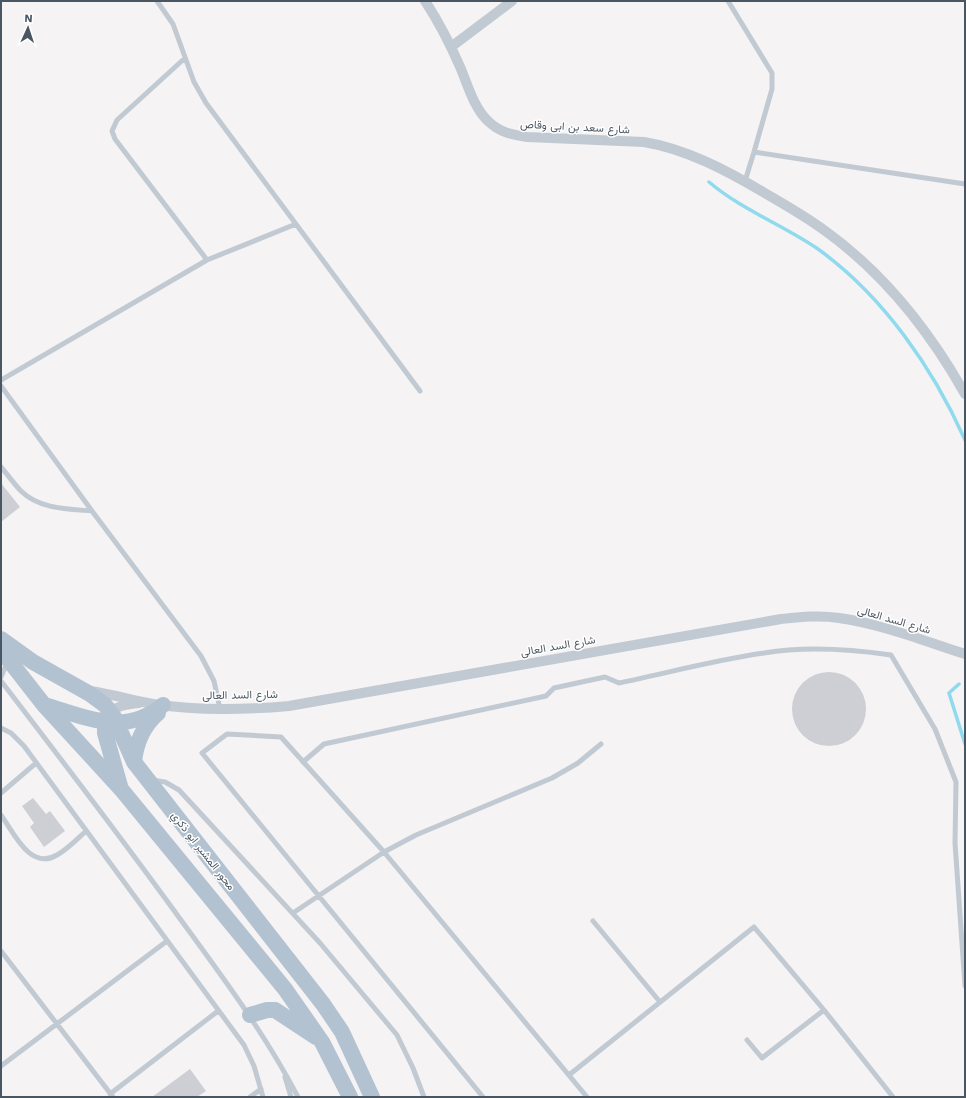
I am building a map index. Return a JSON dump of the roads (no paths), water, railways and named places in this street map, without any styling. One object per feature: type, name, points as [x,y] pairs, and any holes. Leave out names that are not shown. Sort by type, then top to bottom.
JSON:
[{"type":"main road","name":"محور المشير ابو ذكري","points":[[1,639],[33,662],[98,699],[111,719],[134,762],[147,780],[323,1004],[342,1032],[372,1097]]},
{"type":"main road","name":"محور المشير ابو ذكري","points":[[3,659],[121,789],[285,989],[322,1042],[350,1097]]},
{"type":"main road","points":[[44,705],[111,719],[142,719],[162,705]]},
{"type":"main road","points":[[134,762],[137,745],[146,727],[162,705]]},
{"type":"main road","points":[[111,719],[105,733],[121,789]]},
{"type":"main road","points":[[250,1015],[267,1010],[275,1010],[322,1042]]},
{"type":"street","name":"شارع سعد بن ابى وقاص","points":[[425,1],[451,47],[478,108],[487,120],[499,129],[512,135],[527,137],[644,142],[662,145],[696,157],[745,181],[825,230],[873,270],[915,316],[937,347],[965,394]]},
{"type":"street","points":[[451,47],[512,1]]},
{"type":"street","name":"شارع السد العالى","points":[[81,689],[162,705],[220,709],[289,706],[796,618],[838,618],[866,622],[965,654]]},
{"type":"lane","points":[[157,1],[173,24],[179,37],[194,82],[206,103],[420,391]]},
{"type":"lane","points":[[728,1],[772,73],[772,89],[745,181]]},
{"type":"lane","points":[[185,58],[118,120],[112,131],[114,139],[207,260]]},
{"type":"lane","points":[[754,152],[965,184]]},
{"type":"lane","points":[[1,380],[207,260],[296,224]]},
{"type":"lane","points":[[1,386],[92,511],[201,656],[214,681],[220,709]]},
{"type":"lane","points":[[1,467],[21,491],[32,500],[43,505],[92,511]]},
{"type":"lane","points":[[303,762],[324,744],[546,696],[554,688],[605,677],[618,683],[772,652],[860,650],[891,655],[935,729],[956,782],[955,843],[965,986]]},
{"type":"lane","points":[[1,677],[3,659]]},
{"type":"lane","points":[[1,681],[100,810],[250,1015],[281,1064],[298,1097]]},
{"type":"lane","points":[[1,728],[18,740],[36,762],[250,1056],[263,1097]]},
{"type":"lane","points":[[483,1097],[202,753],[226,734],[281,737],[384,852],[587,1097]]},
{"type":"lane","points":[[293,913],[384,852],[416,835],[552,778],[578,763],[601,744]]},
{"type":"lane","points":[[1,793],[36,762]]},
{"type":"lane","points":[[147,780],[165,782],[179,790],[293,913],[397,1035],[413,1068],[424,1097]]},
{"type":"lane","points":[[1,815],[28,854],[36,858],[47,859],[57,855],[86,831]]},
{"type":"lane","points":[[592,921],[660,1002]]},
{"type":"lane","points":[[569,1075],[754,927],[824,1010],[893,1097]]},
{"type":"lane","points":[[1,1066],[167,941]]},
{"type":"lane","points":[[1,951],[112,1096],[218,1011]]},
{"type":"lane","points":[[747,1040],[762,1058],[824,1010]]},
{"type":"lane","points":[[281,1064],[291,1097]]},
{"type":"lane","points":[[250,1097],[261,1089]]},
{"type":"waterway","points":[[709,182],[735,201],[805,240],[842,268],[864,289],[885,311],[922,360],[938,386],[965,440]]},
{"type":"waterway","points":[[959,684],[949,693],[965,744]]}]
